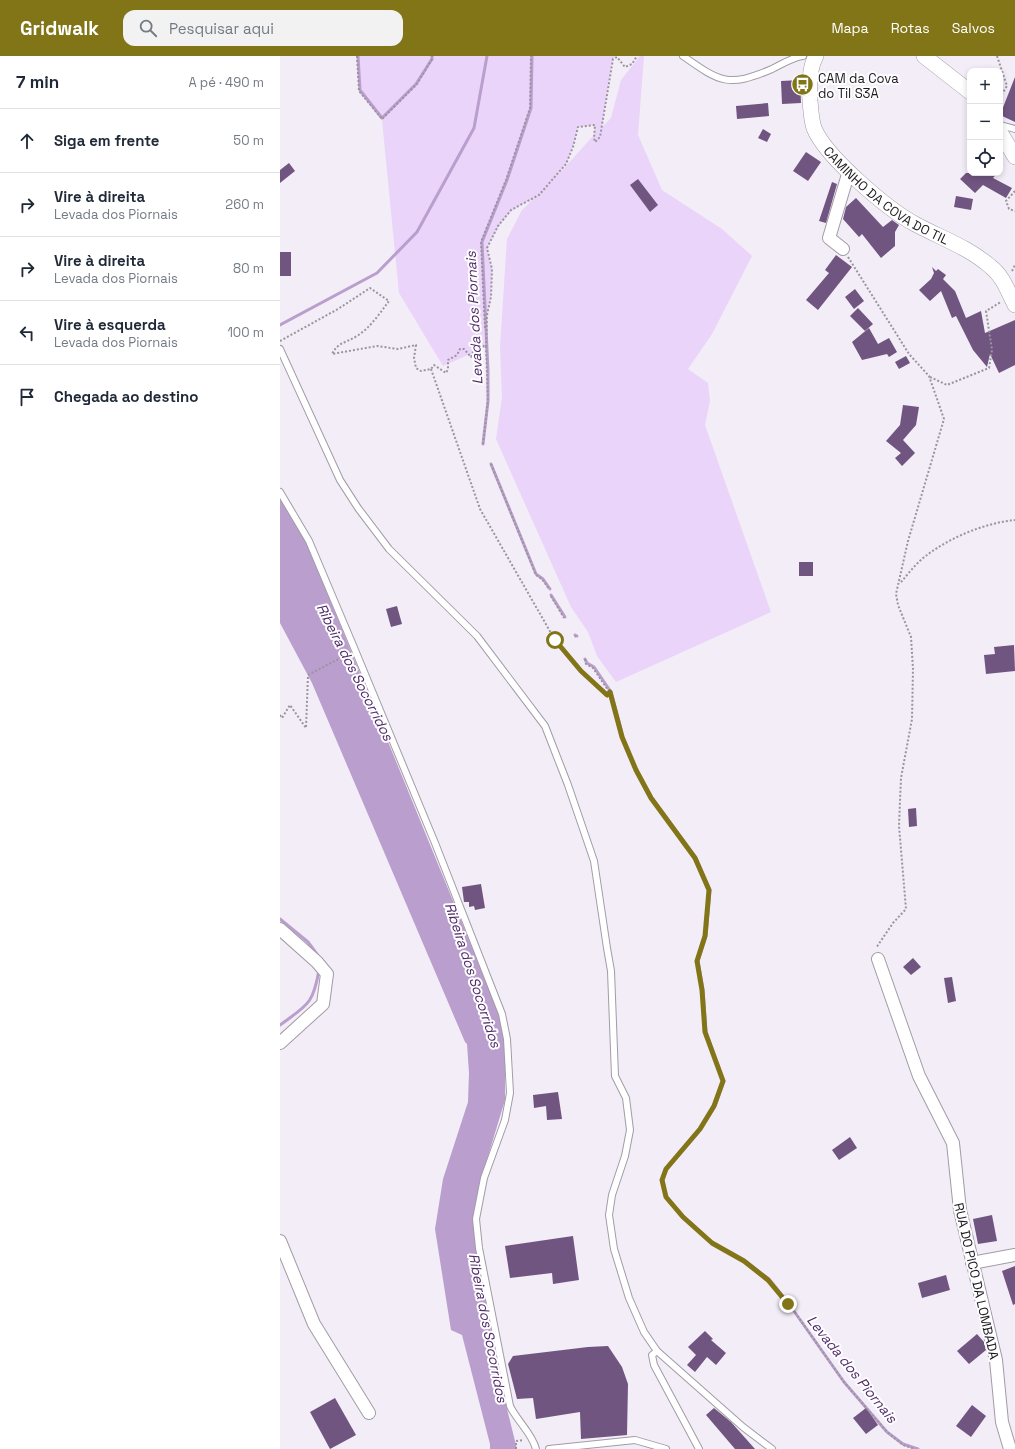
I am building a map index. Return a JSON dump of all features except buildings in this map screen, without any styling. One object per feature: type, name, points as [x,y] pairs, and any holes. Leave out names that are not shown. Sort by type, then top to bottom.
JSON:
[{"type":"street","name":"CAMINHO DA COVA DO TIL","points":[[816,56],[812,63],[810,78],[811,119],[814,129],[829,151],[886,205],[915,224],[971,251],[993,268],[1003,280],[1013,301]]},
{"type":"street","points":[[924,56],[967,90]]},
{"type":"street","points":[[1003,137],[1015,156]]},
{"type":"street","points":[[843,250],[830,238],[849,171]]},
{"type":"street","points":[[280,929],[317,962],[327,974],[323,1004],[280,1043]]},
{"type":"street","name":"RUA DO PICO DA LOMBADA","points":[[878,960],[919,1076],[953,1143],[960,1210],[996,1360],[1002,1422],[1010,1449]]},
{"type":"street","points":[[280,1241],[314,1324],[369,1412]]},
{"type":"street","points":[[972,1263],[1015,1255]]},
{"type":"lane","points":[[683,56],[710,75],[726,81],[748,78],[803,56]]},
{"type":"lane","points":[[1003,126],[1015,129]]},
{"type":"lane","points":[[280,349],[340,480],[358,508],[389,548],[477,636],[545,726],[568,785],[594,861],[611,972],[616,1076],[626,1098],[630,1130],[625,1156],[612,1195],[609,1215],[614,1249],[629,1298],[644,1332],[657,1351],[743,1427],[772,1449]]},
{"type":"lane","points":[[280,492],[309,541],[435,843],[502,1014],[507,1039],[510,1093],[505,1120],[484,1178],[476,1219],[479,1248],[510,1406],[515,1417],[532,1439],[536,1449]]},
{"type":"lane","points":[[657,1351],[652,1355],[654,1365],[699,1449]]},
{"type":"lane","points":[[549,1449],[635,1440],[666,1449]]},
{"type":"path","points":[[358,56],[359,91],[382,120],[417,84],[432,59],[432,56]]},
{"type":"path","points":[[483,444],[488,401],[481,242],[506,180],[530,108],[531,56]]},
{"type":"path","points":[[486,347],[487,315],[491,297],[492,269],[487,248],[498,226],[511,210],[539,196],[566,164],[573,147],[578,127],[595,125],[595,142],[600,137],[613,59],[617,57],[620,64],[625,67],[632,64],[637,56]]},
{"type":"path","points":[[997,56],[1001,68]]},
{"type":"path","points":[[1003,74],[1007,86],[1003,92]]},
{"type":"path","points":[[1015,191],[1006,201],[1009,209],[1015,211]]},
{"type":"path","points":[[843,250],[909,354],[930,376],[947,385],[989,368],[992,350],[986,311],[1013,301]]},
{"type":"path","points":[[280,341],[338,309],[370,288],[389,301],[378,316],[364,330],[356,337],[335,346],[332,354],[376,346],[398,349],[416,345],[414,358],[416,368],[421,371],[431,369],[434,365],[446,373],[448,360],[457,355],[460,349],[464,349],[471,357],[475,347],[478,344],[486,347]]},
{"type":"path","points":[[431,369],[484,516],[555,640],[581,671],[607,695],[610,692]]},
{"type":"path","points":[[878,960],[875,949],[893,923],[906,909],[899,826],[899,807],[901,778],[912,719],[913,669],[911,637],[898,605],[896,594],[900,583],[908,541],[944,419],[930,376]]},
{"type":"path","points":[[490,464],[524,550],[536,575],[542,579],[549,589]]},
{"type":"path","points":[[900,583],[927,555],[958,537],[996,522],[1015,520]]},
{"type":"path","points":[[551,596],[564,618]]},
{"type":"path","points":[[280,715],[282,718],[290,706],[306,728],[308,675],[355,650]]},
{"type":"path","points":[[585,659],[586,664],[593,668],[610,692],[622,737],[636,770],[651,798],[695,858],[709,890],[705,936],[697,961],[702,990],[705,1032],[723,1081],[714,1106],[700,1129],[666,1169],[662,1180],[666,1197],[683,1217],[712,1243],[744,1261],[768,1280],[788,1304],[844,1382],[887,1432],[903,1445],[915,1449]]},
{"type":"path","points":[[516,1449],[516,1441],[532,1439]]},
{"type":"shaded area","points":[[357,56],[616,56],[613,59],[611,68],[602,127],[611,118],[621,80],[640,56],[644,56],[638,135],[662,190],[722,229],[752,256],[712,334],[688,369],[708,383],[710,401],[705,425],[771,612],[616,682],[597,656],[588,632],[571,607],[496,439],[502,397],[500,347],[507,239],[522,210],[533,199],[524,203],[510,213],[500,225],[487,248],[492,269],[491,297],[487,315],[486,347],[443,366],[399,293],[382,120],[359,91]],"holes":[[[595,125],[594,135],[556,177],[566,164],[573,147],[578,127]]]},
{"type":"water","name":"Ribeira dos Socorridos","points":[[280,497],[306,541],[500,1016],[505,1040],[505,1100],[482,1176],[474,1218],[476,1248],[500,1381],[517,1449],[490,1449],[462,1335],[451,1330],[435,1229],[443,1179],[468,1102],[469,1073],[467,1044],[312,683],[280,623]]},
{"type":"waterway","name":"Levada dos Piornais","points":[[358,56],[360,90],[382,118],[416,84],[432,59],[432,56]]},
{"type":"waterway","points":[[280,325],[377,273],[417,232],[474,128],[487,56]]},
{"type":"waterway","name":"Levada dos Piornais","points":[[483,444],[488,401],[488,371],[482,242],[507,180],[531,108],[532,56]]},
{"type":"waterway","name":"Levada dos Piornais","points":[[491,464],[536,574],[543,579],[550,589]]},
{"type":"waterway","name":"Levada dos Piornais","points":[[551,595],[565,617]]},
{"type":"waterway","name":"Levada dos Piornais","points":[[585,659],[587,663],[594,667],[611,692],[623,737],[636,769],[652,798],[696,858],[710,890],[706,936],[698,961],[703,990],[706,1032],[724,1081],[715,1106],[700,1130],[666,1170],[663,1180],[666,1197],[683,1216],[713,1243],[745,1261],[769,1279],[789,1304],[844,1382],[887,1432],[903,1444],[918,1449]]},
{"type":"waterway","points":[[280,919],[308,942],[319,957]]},
{"type":"waterway","points":[[280,1025],[303,1008],[311,998],[317,982],[319,970]]},
{"type":"place","name":"CAM da Cova do Til S3A","points":[[803,85]]},
{"type":"route","points":[[555,640],[581,671],[607,695],[610,692],[622,737],[636,770],[651,798],[695,858],[709,890],[706,906],[705,936],[697,961],[702,990],[705,1032],[723,1081],[714,1106],[700,1129],[666,1169],[662,1180],[666,1197],[683,1217],[712,1243],[744,1261],[768,1280],[788,1304]]}]
